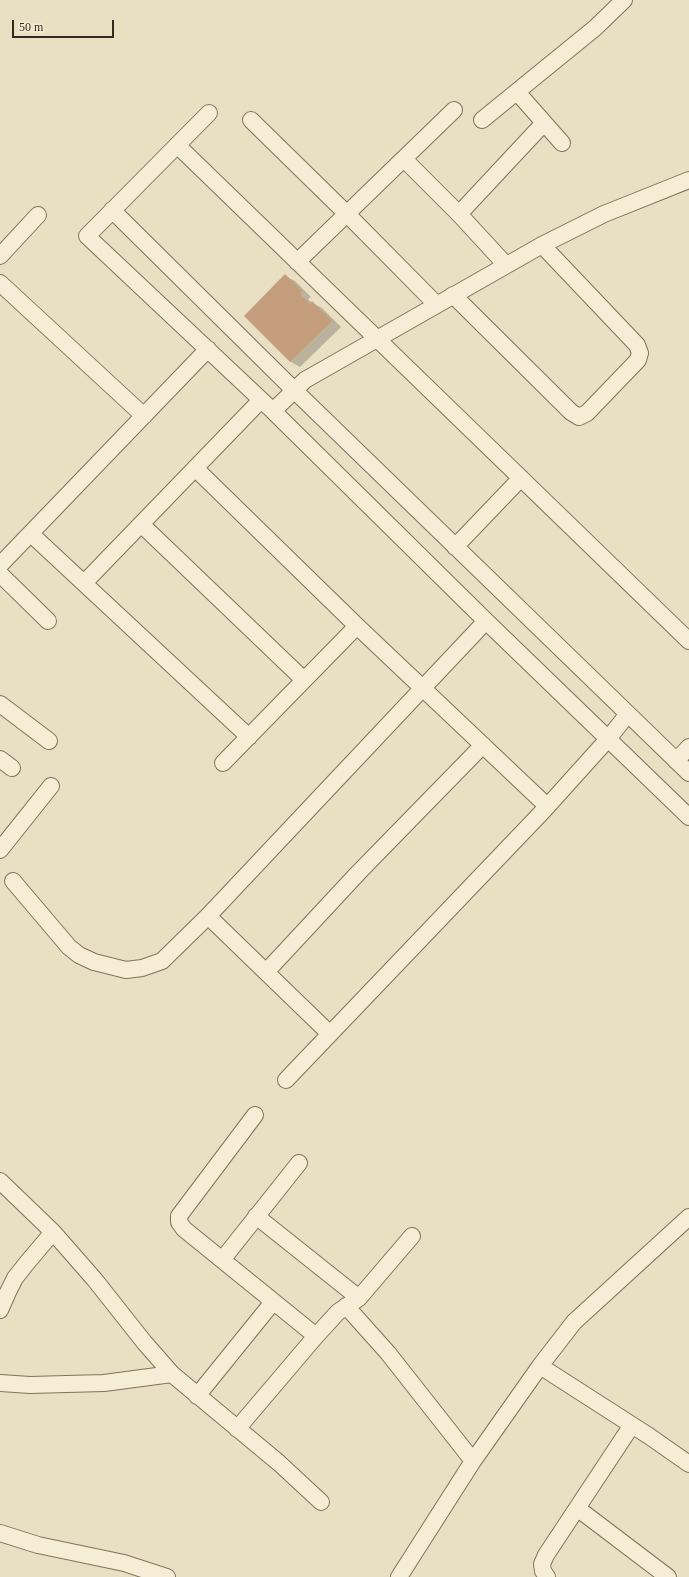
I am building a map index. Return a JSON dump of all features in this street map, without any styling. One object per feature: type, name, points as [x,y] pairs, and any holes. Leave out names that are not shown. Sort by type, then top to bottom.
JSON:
[{"type":"street","points":[[482,120],[595,28],[624,0]]},
{"type":"street","points":[[517,92],[562,143]]},
{"type":"street","points":[[297,262],[454,110]]},
{"type":"street","points":[[209,113],[87,236],[273,411],[486,621],[689,816]]},
{"type":"street","points":[[251,120],[436,304]]},
{"type":"street","points":[[460,214],[544,123]]},
{"type":"street","points":[[177,145],[689,641]]},
{"type":"street","points":[[404,159],[460,214],[506,265]]},
{"type":"street","points":[[273,411],[305,380],[542,245],[604,214],[689,180]]},
{"type":"street","points":[[112,210],[294,390],[689,773]]},
{"type":"street","points":[[0,256],[38,215]]},
{"type":"street","points":[[452,295],[571,412],[578,417],[587,413],[638,360],[640,353],[637,345],[542,245]]},
{"type":"street","points":[[0,282],[144,416]]},
{"type":"street","points":[[0,565],[208,350]]},
{"type":"street","points":[[84,583],[261,400]]},
{"type":"street","points":[[195,468],[357,626],[548,806]]},
{"type":"street","points":[[456,547],[521,478]]},
{"type":"street","points":[[141,524],[304,680]]},
{"type":"street","points":[[31,534],[249,737]]},
{"type":"street","points":[[0,574],[48,621]]},
{"type":"street","points":[[13,881],[69,947],[79,955],[94,962],[113,968],[126,970],[142,968],[162,961],[208,916],[486,621]]},
{"type":"street","points":[[223,763],[357,626]]},
{"type":"street","points":[[0,704],[49,741]]},
{"type":"street","points":[[286,1080],[548,806],[628,715]]},
{"type":"street","points":[[266,972],[359,872],[482,745]]},
{"type":"street","points":[[676,761],[689,747]]},
{"type":"street","points":[[0,850],[51,786]]},
{"type":"street","points":[[208,916],[330,1034]]},
{"type":"street","points":[[256,1115],[180,1216],[179,1222],[222,1260],[316,1336]]},
{"type":"street","points":[[222,1260],[299,1162]]},
{"type":"street","points":[[0,1181],[53,1232],[95,1280],[144,1342],[172,1374],[279,1462],[321,1502]]},
{"type":"street","points":[[256,1216],[352,1302],[388,1353],[473,1460]]},
{"type":"street","points":[[399,1577],[473,1460],[540,1366],[574,1322],[689,1216]]},
{"type":"street","points":[[0,1310],[16,1278],[53,1232]]},
{"type":"street","points":[[237,1429],[316,1336],[352,1302],[412,1236]]},
{"type":"street","points":[[197,1396],[273,1302]]},
{"type":"street","points":[[540,1366],[632,1426],[687,1458]]},
{"type":"street","points":[[0,1383],[30,1385],[104,1383],[172,1374]]},
{"type":"street","points":[[547,1577],[543,1571],[542,1564],[546,1554],[632,1426]]},
{"type":"street","points":[[578,1508],[668,1577]]},
{"type":"street","points":[[0,1533],[38,1545],[124,1564],[167,1577]]},
{"type":"building","points":[[285,274],[302,291],[300,294],[310,304],[312,301],[332,321],[290,362],[244,316]]}]
